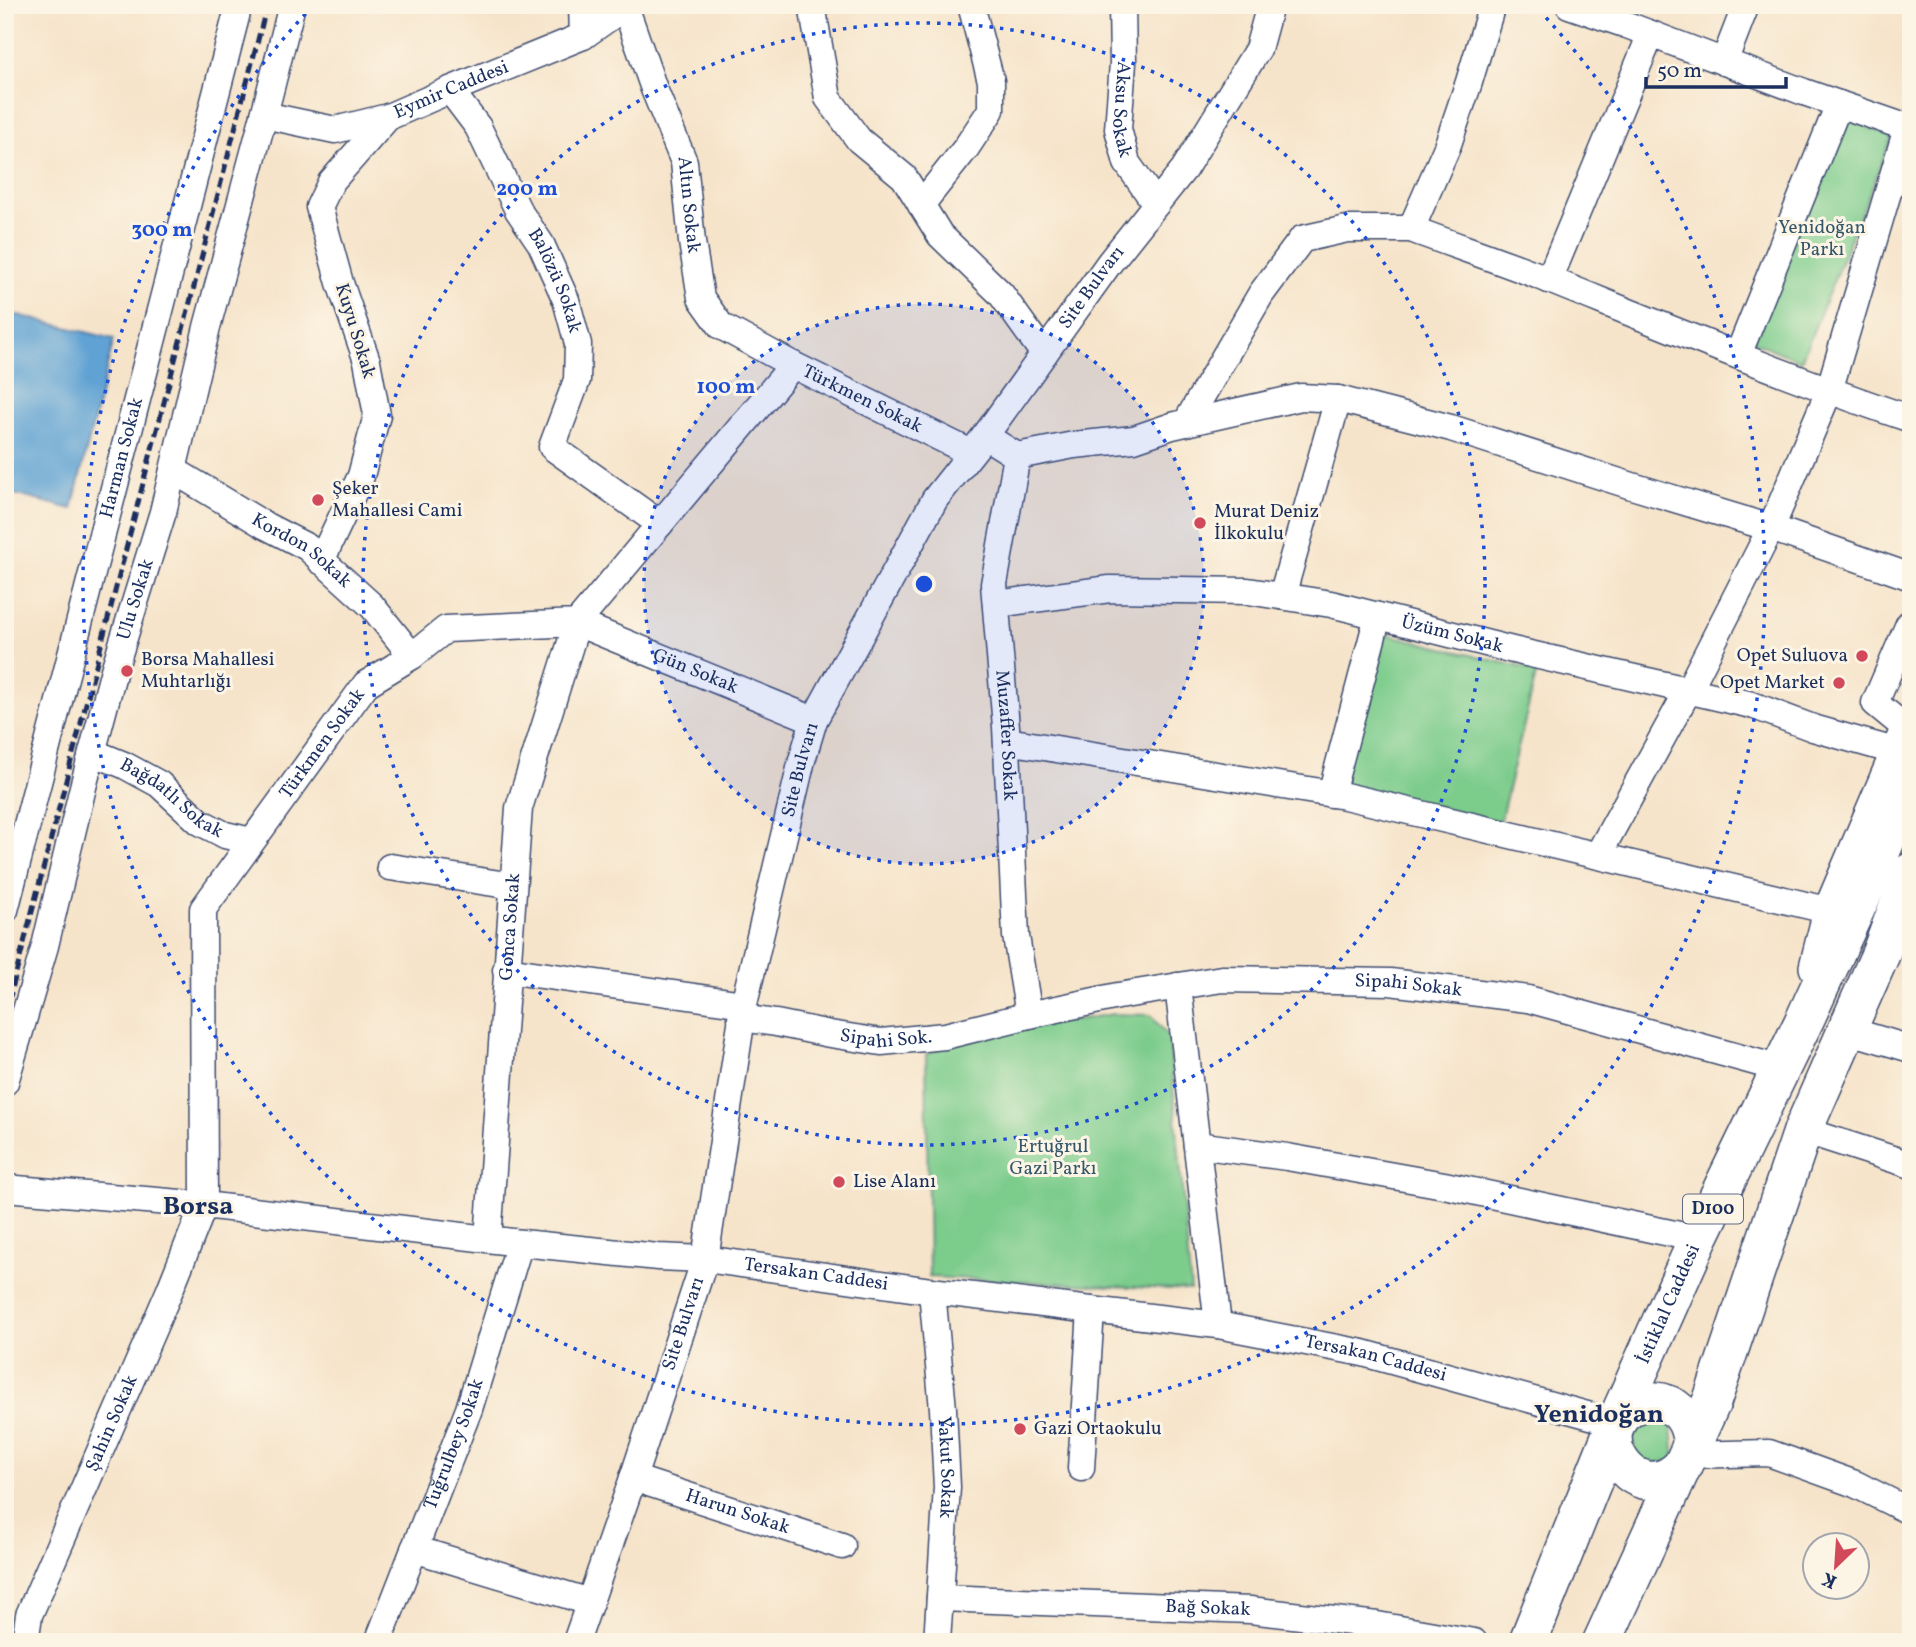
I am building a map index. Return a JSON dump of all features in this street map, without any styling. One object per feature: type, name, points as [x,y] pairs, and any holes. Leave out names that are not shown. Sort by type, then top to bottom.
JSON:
[{"type":"highway","name":"İstiklal Caddesi","points":[[1528,1642],[1616,1423],[1698,1239],[1867,884],[1907,747]]},
{"type":"highway","name":"D100","points":[[1602,1642],[1712,1401],[1803,1130],[1881,953],[1911,872]]},
{"type":"highway","points":[[1643,1402],[1668,1404],[1679,1411],[1687,1421],[1691,1433],[1687,1456],[1669,1477],[1642,1479],[1630,1474],[1620,1465],[1614,1453],[1612,1440],[1616,1423],[1631,1407],[1643,1402]]},
{"type":"main road","points":[[1805,1019],[1831,911],[1907,747]]},
{"type":"main road","points":[[1881,953],[1911,894]]},
{"type":"street","name":"Harman Sokak","points":[[5,910],[239,5]]},
{"type":"street","name":"Ulu Sokak","points":[[5,1082],[44,946],[114,670],[163,512],[207,327],[292,5]]},
{"type":"street","points":[[582,5],[583,36]]},
{"type":"street","points":[[812,5],[828,98],[859,141],[904,177],[940,235],[1002,294],[1044,354]]},
{"type":"street","points":[[921,205],[992,110],[991,81],[971,5]]},
{"type":"street","name":"Aksu Sokak","points":[[1122,5],[1123,63],[1118,129],[1127,163],[1156,204]]},
{"type":"street","name":"Site Bulvarı","points":[[576,1642],[705,1259],[742,1011],[814,720],[935,499],[978,445],[1110,262],[1184,169],[1258,49],[1270,5]]},
{"type":"street","points":[[1411,229],[1447,147],[1492,5]]},
{"type":"street","points":[[1569,5],[1839,104],[1910,126],[1829,391],[1771,528],[1689,689],[1598,855]]},
{"type":"street","points":[[1724,61],[1746,5]]},
{"type":"street","name":"Eymir Caddesi","points":[[264,115],[335,130],[388,117],[583,36],[626,6]]},
{"type":"street","name":"Altın Sokak","points":[[626,6],[654,89],[684,162],[701,298],[721,326],[793,365]]},
{"type":"street","points":[[1549,280],[1651,34]]},
{"type":"street","name":"Balözü Sokak","points":[[450,90],[478,127],[518,210],[541,244],[566,300],[578,344],[577,380],[552,447],[660,524]]},
{"type":"street","points":[[1738,355],[1839,104]]},
{"type":"street","name":"Kuyu Sokak","points":[[321,561],[361,476],[377,415],[367,361],[340,283],[319,207],[331,182],[388,117]]},
{"type":"street","points":[[1186,423],[1261,294],[1301,239],[1347,229],[1411,229],[1549,280],[1829,391],[1911,419]]},
{"type":"street","name":"Türkmen Sokak","points":[[205,1205],[203,909],[366,684],[411,656],[446,629],[578,622],[793,365],[978,445],[1017,456]]},
{"type":"street","points":[[1017,456],[1074,445],[1134,439],[1186,423],[1301,397],[1338,399],[1451,428],[1771,528],[1911,577]]},
{"type":"street","points":[[1282,596],[1338,399]]},
{"type":"street","name":"Muzaffer Sokak","points":[[1017,456],[994,584],[1006,741],[1016,936],[1029,1015]]},
{"type":"street","name":"Kordon Sokak","points":[[173,470],[266,526],[307,547],[372,606],[411,656]]},
{"type":"street","name":"Üzüm Sokak","points":[[996,604],[1110,589],[1248,591],[1282,596],[1331,604],[1513,650],[1689,689],[1752,705],[1813,728],[1907,747]]},
{"type":"street","points":[[1331,794],[1378,616]]},
{"type":"street","name":"Gün Sokak","points":[[578,622],[814,720]]},
{"type":"street","name":"Gonca Sokak","points":[[488,1239],[519,808],[578,622]]},
{"type":"street","points":[[1907,747],[1875,703],[1911,624]]},
{"type":"street","points":[[1006,741],[1331,794],[1831,911]]},
{"type":"street","name":"Bağdatlı Sokak","points":[[92,752],[159,784],[200,822],[225,835],[251,841]]},
{"type":"street","points":[[390,867],[513,886]]},
{"type":"street","name":"Sipahi Sok.","points":[[506,970],[742,1011],[776,1023],[881,1042],[945,1036],[1029,1015]]},
{"type":"street","name":"Sipahi Sokak","points":[[1029,1015],[1222,978],[1390,982],[1528,999],[1780,1069]]},
{"type":"street","points":[[1178,986],[1218,1325]]},
{"type":"street","points":[[1847,1030],[1911,1049]]},
{"type":"street","points":[[1803,1130],[1911,1165]]},
{"type":"street","points":[[1197,1145],[1287,1157],[1431,1183],[1698,1239]]},
{"type":"street","name":"Tersakan Caddesi","points":[[5,1188],[205,1205],[520,1243],[705,1259],[932,1291],[1218,1325],[1363,1353],[1616,1423]]},
{"type":"street","name":"Şahin Sokak","points":[[25,1642],[29,1615],[205,1205]]},
{"type":"street","name":"Tuğrulbey Sokak","points":[[378,1642],[469,1409],[520,1243]]},
{"type":"street","name":"Yakut Sokak","points":[[932,1291],[947,1488],[937,1642]]},
{"type":"street","points":[[1081,1468],[1091,1310]]},
{"type":"street","points":[[1687,1456],[1769,1453],[1855,1484],[1911,1512]]},
{"type":"street","name":"Harun Sokak","points":[[633,1478],[842,1546]]},
{"type":"street","points":[[414,1549],[590,1602]]},
{"type":"street","name":"Bağ Sokak","points":[[940,1598],[1250,1610],[1377,1625],[1474,1642]]},
{"type":"green space","name":"Yenidoğan Parkı","points":[[1843,117],[1892,137],[1801,361],[1752,341]]},
{"type":"green space","points":[[1378,632],[1537,671],[1500,822],[1341,783]]},
{"type":"green space","name":"Ertuğrul Gazi Parkı","points":[[1113,1014],[1151,1015],[1169,1038],[1191,1290],[929,1277],[926,1054],[944,1046],[1032,1027]]},
{"type":"green space","points":[[1636,1418],[1671,1418],[1675,1460],[1638,1466],[1626,1433]]},
{"type":"water","points":[[5,312],[114,339],[72,509],[5,492]]},
{"type":"railway","points":[[5,1016],[267,5]]},
{"type":"place","name":"Şeker Mahallesi Cami","points":[[318,500]]},
{"type":"place","name":"Murat Deniz İlkokulu","points":[[1200,523]]},
{"type":"place","name":"Opet Suluova","points":[[1862,656]]},
{"type":"place","name":"Borsa Mahallesi Muhtarlığı","points":[[127,671]]},
{"type":"place","name":"Opet Market","points":[[1839,683]]},
{"type":"place","name":"Lise Alanı","points":[[839,1182]]},
{"type":"place","name":"Gazi Ortaokulu","points":[[1020,1429]]},
{"type":"district","name":"Borsa","points":[[198,1207]]},
{"type":"district","name":"Yenidoğan","points":[[1599,1415]]}]
